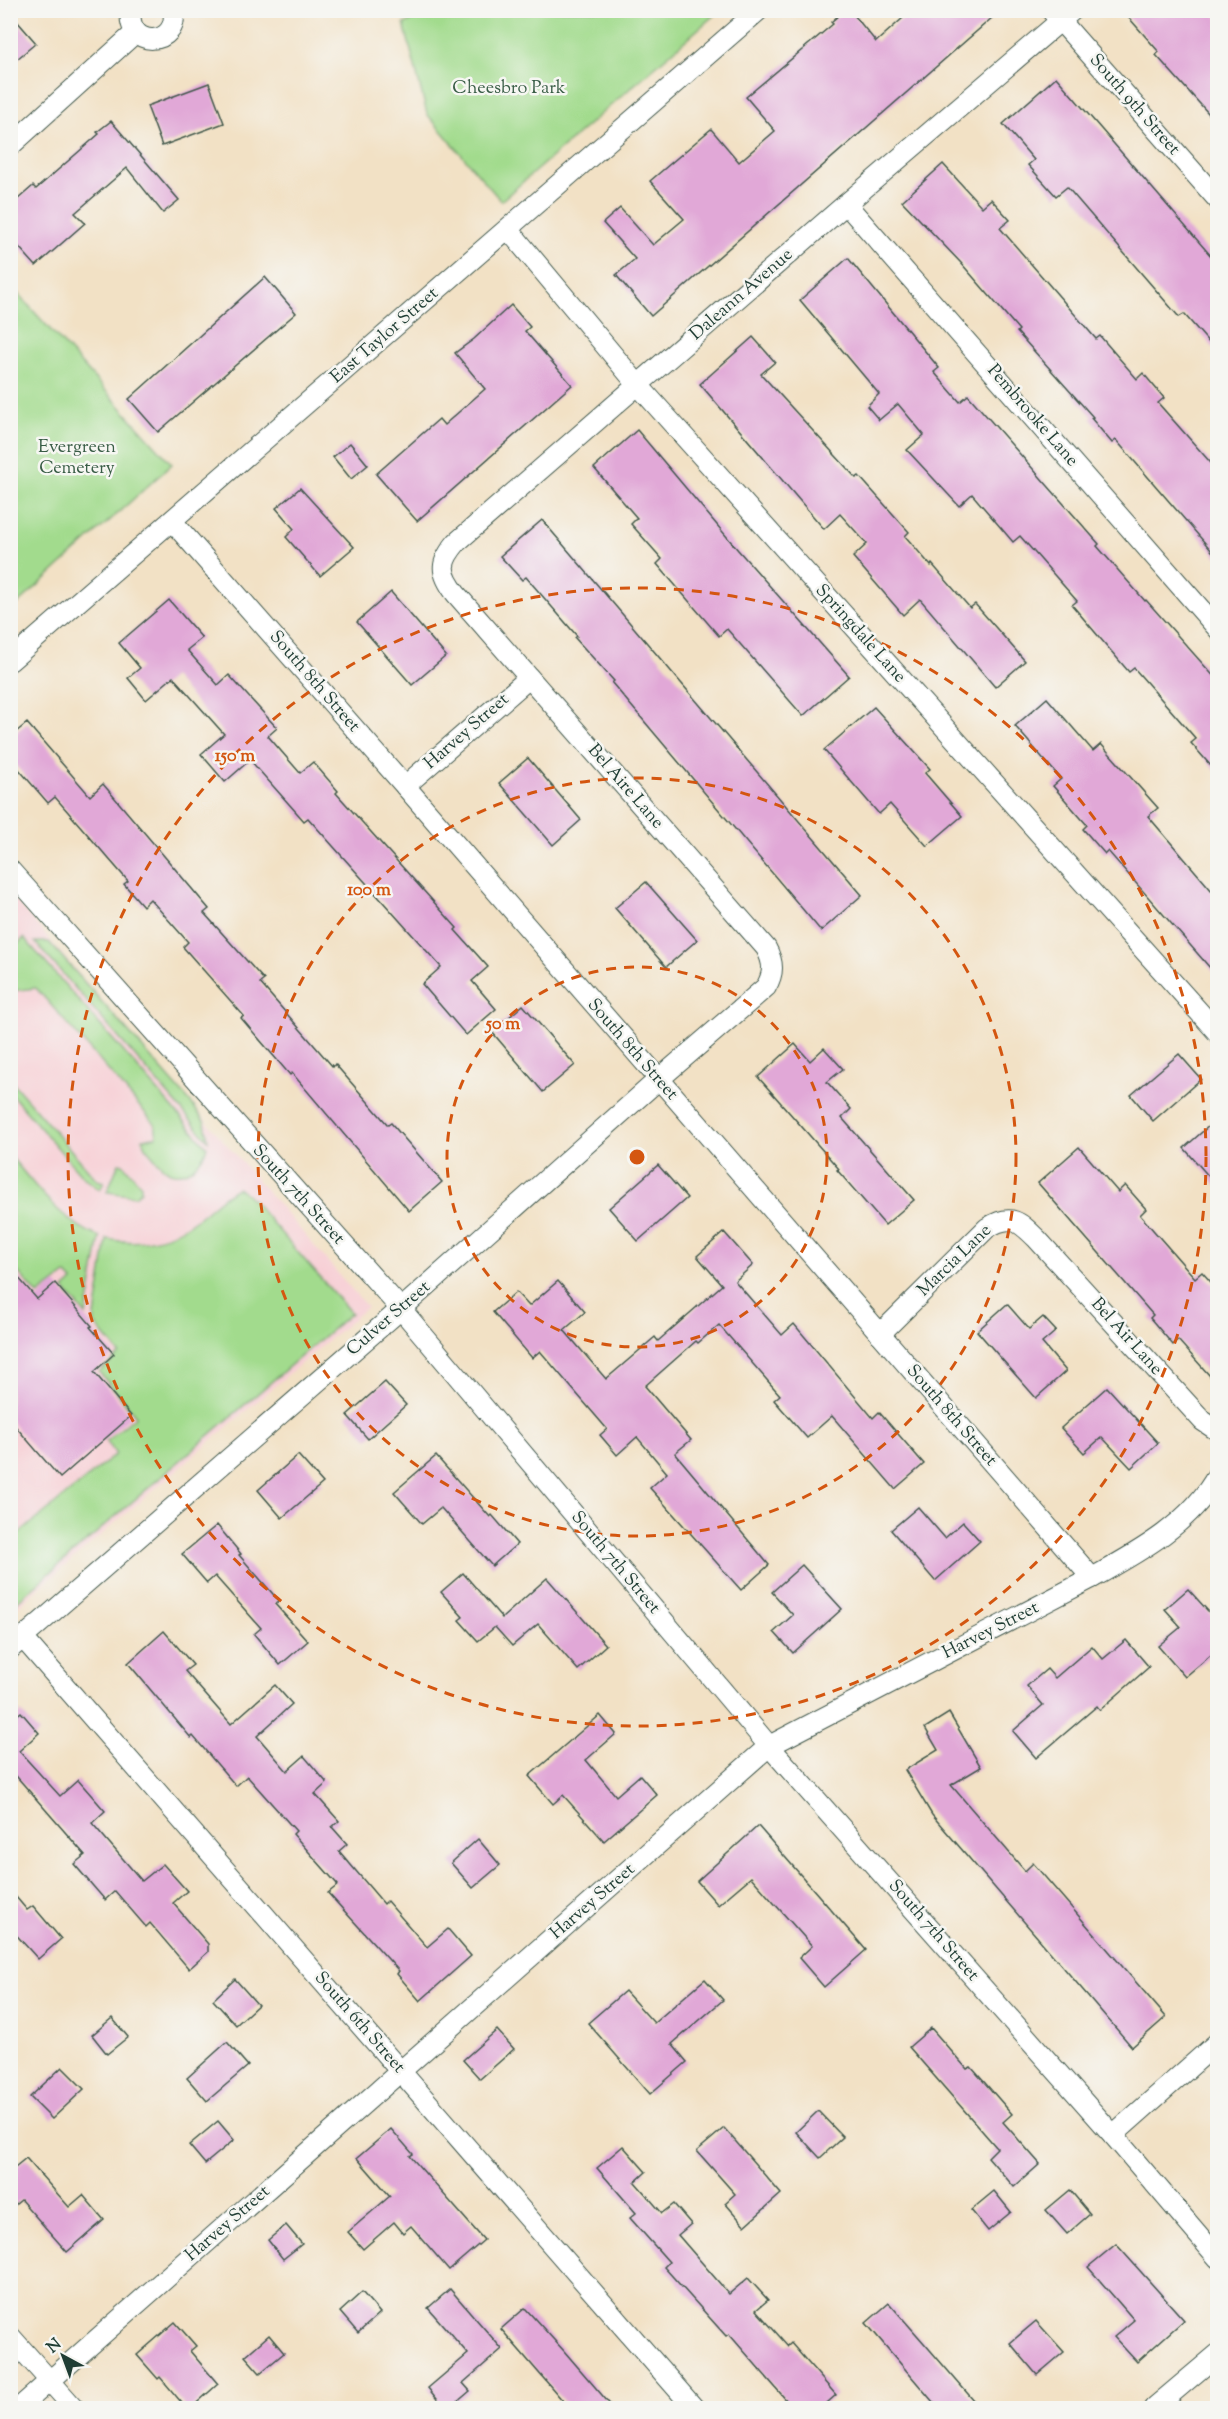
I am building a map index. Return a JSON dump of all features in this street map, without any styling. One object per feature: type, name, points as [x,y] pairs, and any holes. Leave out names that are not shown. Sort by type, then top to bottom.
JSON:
[{"type":"street","points":[[131,10],[130,18],[136,32],[148,39],[161,37],[172,28],[173,10]]},
{"type":"street","name":"East Taylor Street","points":[[10,661],[759,10]]},
{"type":"street","name":"South 9th Street","points":[[1062,14],[1218,200]]},
{"type":"street","name":"Daleann Avenue","points":[[456,594],[448,584],[443,572],[444,561],[457,542],[1062,14]]},
{"type":"street","points":[[10,146],[136,32]]},
{"type":"street","name":"Pembrooke Lane","points":[[846,204],[1218,629]]},
{"type":"street","name":"Springdale Lane","points":[[508,229],[638,385],[1218,1033]]},
{"type":"street","name":"South 8th Street","points":[[172,521],[1092,1578]]},
{"type":"street","name":"Bel Aire Lane","points":[[456,594],[766,948],[772,959],[773,969],[766,987]]},
{"type":"street","name":"Harvey Street","points":[[405,786],[529,678]]},
{"type":"street","name":"South 7th Street","points":[[10,870],[401,1309],[769,1746],[1113,2135],[1218,2258]]},
{"type":"street","name":"Culver Street","points":[[17,1644],[766,987]]},
{"type":"street","name":"Marcia Lane","points":[[880,1334],[987,1228],[1005,1219],[1013,1220],[1024,1226],[1037,1239]]},
{"type":"street","name":"Bel Air Lane","points":[[1037,1239],[1203,1421],[1218,1431]]},
{"type":"street","name":"Harvey Street","points":[[19,2409],[769,1746],[1134,1554],[1166,1532],[1208,1493],[1218,1474]]},
{"type":"street","name":"South 6th Street","points":[[17,1644],[401,2072],[694,2409]]},
{"type":"street","points":[[1113,2135],[1218,2042]]},
{"type":"street","points":[[10,2336],[74,2409]]},
{"type":"street","points":[[1154,2409],[1218,2354]]},
{"type":"shaded area","points":[[10,894],[367,1307],[11,1612],[10,1612]]},
{"type":"green space","name":"Cheesbro Park","points":[[436,10],[719,11],[501,201],[427,114],[404,24]]},
{"type":"green space","name":"Evergreen Cemetery","points":[[10,285],[172,464],[11,610],[10,610]]},
{"type":"green space","points":[[24,938],[207,1147],[202,1158],[188,1171],[170,1172],[146,1148],[143,1139],[157,1136],[155,1124],[36,988],[11,991],[11,950]]},
{"type":"green space","points":[[35,942],[49,942],[191,1103],[205,1122],[208,1140]]},
{"type":"green space","points":[[11,1081],[97,1180],[104,1182],[100,1190],[82,1176],[11,1094]]},
{"type":"green space","points":[[11,1157],[51,1203],[73,1223],[100,1237],[86,1315],[64,1289],[73,1281],[66,1274],[38,1295],[11,1264]]},
{"type":"green space","points":[[119,1163],[123,1164],[141,1185],[141,1191],[135,1196],[107,1192]]},
{"type":"green space","points":[[237,1188],[247,1194],[351,1313],[14,1604],[11,1600],[11,1540],[116,1454],[106,1441],[136,1416],[99,1372],[120,1354],[94,1323],[107,1239],[129,1242],[169,1235],[194,1221]]},
{"type":"building","points":[[845,10],[850,10],[876,42],[912,10],[1001,10],[651,316],[616,275],[635,259],[603,223],[620,208],[653,245],[684,219],[650,181],[711,129],[739,162],[775,131],[746,97],[833,24],[831,22]]},
{"type":"building","points":[[1122,10],[1211,10],[1218,18],[1218,124],[1156,55],[1159,52]]},
{"type":"building","points":[[10,13],[36,43],[10,65]]},
{"type":"building","points":[[1056,77],[1218,264],[1218,353],[1184,314],[1179,317],[1067,187],[1056,196],[1028,165],[1034,160],[1003,124]]},
{"type":"building","points":[[209,83],[224,123],[162,146],[147,106]]},
{"type":"building","points":[[111,121],[179,200],[163,213],[127,168],[75,213],[85,223],[36,266],[10,237],[10,206],[33,186],[36,189]]},
{"type":"building","points":[[943,164],[982,207],[991,199],[1010,220],[1000,228],[1096,339],[1100,336],[1137,379],[1143,373],[1164,398],[1158,403],[1218,471],[1218,558],[1116,440],[1112,443],[1091,418],[1093,417],[1017,332],[1019,330],[961,263],[902,201]]},
{"type":"building","points":[[848,258],[939,368],[934,372],[960,402],[968,395],[1099,544],[1097,546],[1145,601],[1218,681],[1218,774],[1191,743],[1196,739],[1134,668],[1129,672],[1072,605],[1077,601],[1020,536],[1013,542],[972,494],[959,506],[907,450],[924,435],[898,404],[879,420],[867,406],[879,394],[800,300]]},
{"type":"building","points":[[265,277],[296,313],[158,432],[129,399]]},
{"type":"building","points":[[511,305],[530,327],[525,331],[572,385],[417,521],[376,474],[439,419],[444,425],[485,389],[455,353]]},
{"type":"building","points":[[753,337],[775,362],[761,374],[909,532],[905,536],[931,566],[932,564],[970,608],[975,604],[1025,661],[995,687],[920,599],[903,615],[853,557],[867,544],[840,514],[824,529],[700,384]]},
{"type":"building","points":[[637,430],[738,550],[849,676],[803,716],[727,629],[719,636],[657,564],[662,559],[631,524],[637,518],[594,468]]},
{"type":"building","points":[[350,443],[368,465],[351,479],[333,457]]},
{"type":"building","points":[[300,488],[354,547],[320,576],[286,537],[294,529],[276,508]]},
{"type":"building","points":[[542,520],[862,895],[821,931],[612,683],[614,681],[575,638],[577,636],[526,577],[522,580],[500,556]]},
{"type":"building","points":[[391,592],[446,656],[412,685],[357,622]]},
{"type":"building","points":[[169,600],[202,638],[187,650],[218,685],[229,675],[277,728],[268,736],[300,773],[313,762],[338,791],[336,793],[457,928],[455,930],[488,967],[472,981],[496,1009],[466,1035],[422,984],[441,967],[308,818],[304,821],[250,760],[225,782],[201,754],[224,734],[173,677],[146,700],[128,678],[140,668],[119,643]]},
{"type":"building","points":[[1047,698],[1093,751],[1101,744],[1158,808],[1148,816],[1218,898],[1218,977],[1108,851],[1105,854],[1083,829],[1087,825],[1053,786],[1061,779],[1015,726]]},
{"type":"building","points":[[874,707],[930,769],[925,773],[962,816],[927,846],[890,804],[879,814],[824,750]]},
{"type":"building","points":[[27,723],[90,796],[103,784],[209,909],[204,913],[264,980],[260,983],[333,1067],[335,1064],[388,1125],[391,1123],[442,1182],[409,1211],[292,1073],[290,1075],[241,1018],[244,1016],[183,947],[188,942],[150,899],[143,906],[124,884],[128,881],[55,797],[48,803],[10,759],[10,737]]},
{"type":"building","points":[[528,758],[581,820],[553,845],[499,783]]},
{"type":"building","points":[[646,882],[697,940],[666,967],[615,908]]},
{"type":"building","points":[[523,1005],[575,1065],[543,1092],[492,1032]]},
{"type":"building","points":[[795,1044],[810,1061],[824,1048],[843,1069],[827,1082],[851,1109],[842,1118],[914,1200],[885,1225],[758,1077]]},
{"type":"building","points":[[1179,1054],[1201,1079],[1153,1121],[1131,1095]]},
{"type":"building","points":[[1218,1118],[1218,1187],[1184,1148]]},
{"type":"building","points":[[1079,1147],[1118,1192],[1125,1185],[1146,1209],[1140,1215],[1195,1278],[1202,1272],[1218,1290],[1218,1385],[1178,1340],[1173,1345],[1150,1318],[1153,1315],[1038,1183]]},
{"type":"building","points":[[658,1165],[687,1198],[638,1241],[609,1208]]},
{"type":"building","points":[[724,1232],[753,1265],[735,1281],[782,1335],[794,1324],[873,1418],[879,1412],[924,1464],[895,1489],[832,1416],[807,1438],[774,1400],[780,1395],[719,1325],[698,1343],[696,1341],[645,1386],[691,1440],[675,1453],[769,1565],[741,1590],[650,1488],[667,1473],[637,1437],[617,1455],[600,1435],[607,1429],[540,1351],[532,1358],[493,1312],[516,1292],[529,1306],[558,1281],[585,1312],[564,1330],[606,1379],[655,1337],[658,1341],[722,1285],[697,1256]]},
{"type":"building","points":[[10,1268],[37,1299],[55,1283],[92,1326],[90,1327],[114,1354],[94,1372],[131,1416],[60,1478],[10,1420]]},
{"type":"building","points":[[1007,1304],[1029,1329],[1043,1317],[1056,1331],[1042,1343],[1066,1371],[1036,1398],[977,1331]]},
{"type":"building","points":[[385,1382],[406,1405],[368,1439],[347,1415]]},
{"type":"building","points":[[1107,1387],[1158,1443],[1131,1468],[1102,1437],[1084,1453],[1061,1428]]},
{"type":"building","points":[[298,1455],[323,1483],[282,1518],[258,1490]]},
{"type":"building","points":[[436,1456],[517,1544],[492,1566],[441,1508],[422,1524],[394,1492]]},
{"type":"building","points":[[918,1507],[945,1538],[963,1522],[980,1541],[935,1581],[891,1530]]},
{"type":"building","points":[[217,1525],[241,1554],[239,1555],[279,1601],[275,1604],[308,1641],[280,1665],[254,1634],[261,1628],[215,1576],[207,1583],[182,1554]]},
{"type":"building","points":[[802,1565],[842,1609],[793,1653],[774,1632],[793,1615],[772,1592]]},
{"type":"building","points":[[463,1573],[502,1618],[547,1578],[606,1645],[578,1670],[538,1624],[512,1646],[495,1627],[478,1641],[459,1620],[463,1617],[441,1592]]},
{"type":"building","points":[[1188,1589],[1218,1622],[1218,1649],[1185,1677],[1158,1646],[1181,1627],[1165,1609]]},
{"type":"building","points":[[164,1631],[193,1665],[185,1671],[231,1724],[275,1685],[292,1704],[257,1736],[287,1771],[304,1756],[327,1783],[315,1794],[339,1821],[332,1827],[347,1844],[339,1851],[384,1904],[387,1901],[427,1947],[448,1929],[471,1956],[420,2001],[397,1974],[399,1971],[328,1893],[338,1885],[293,1834],[296,1831],[247,1776],[236,1786],[193,1736],[191,1738],[128,1663]]},
{"type":"building","points":[[1126,1640],[1149,1667],[1100,1710],[1097,1706],[1036,1758],[1013,1731],[1043,1705],[1027,1686],[1047,1669],[1055,1678],[1092,1646],[1103,1659]]},
{"type":"building","points":[[21,1712],[39,1733],[19,1751],[60,1796],[78,1780],[105,1811],[92,1823],[142,1881],[163,1864],[187,1891],[173,1903],[208,1944],[208,1952],[189,1969],[150,1923],[146,1927],[115,1891],[105,1900],[74,1864],[85,1855],[10,1769],[10,1721]]},
{"type":"building","points":[[949,1713],[981,1767],[951,1785],[1025,1871],[1033,1863],[1166,2017],[1132,2047],[932,1815],[905,1770],[938,1750],[925,1728]]},
{"type":"building","points":[[600,1715],[616,1734],[586,1760],[616,1796],[640,1775],[657,1795],[604,1841],[563,1795],[553,1804],[529,1776]]},
{"type":"building","points":[[758,1826],[866,1950],[824,1987],[799,1958],[812,1946],[751,1877],[718,1905],[697,1881]]},
{"type":"building","points":[[478,1839],[500,1865],[473,1888],[451,1863]]},
{"type":"building","points":[[10,1890],[27,1910],[33,1906],[61,1939],[38,1959],[10,1928]]},
{"type":"building","points":[[235,1979],[258,2005],[236,2025],[213,2000]]},
{"type":"building","points":[[705,1979],[723,2000],[672,2044],[687,2062],[650,2094],[588,2023],[625,1991],[654,2023]]},
{"type":"building","points":[[112,2018],[128,2037],[107,2054],[92,2035]]},
{"type":"building","points":[[931,2028],[967,2069],[971,2067],[1012,2114],[1003,2122],[1040,2164],[1014,2187],[988,2157],[997,2148],[909,2047]]},
{"type":"building","points":[[497,2030],[514,2049],[480,2079],[463,2060]]},
{"type":"building","points":[[227,2042],[248,2066],[207,2101],[187,2078]]},
{"type":"building","points":[[62,2067],[84,2089],[52,2119],[30,2097]]},
{"type":"building","points":[[818,2111],[843,2137],[820,2158],[796,2132]]},
{"type":"building","points":[[218,2121],[234,2140],[205,2164],[189,2145]]},
{"type":"building","points":[[724,2128],[781,2194],[745,2226],[725,2203],[735,2194],[697,2151]]},
{"type":"building","points":[[391,2129],[413,2154],[410,2156],[484,2240],[449,2270],[411,2226],[403,2233],[394,2222],[363,2249],[348,2232],[390,2196],[357,2158]]},
{"type":"building","points":[[623,2146],[646,2172],[635,2182],[662,2213],[674,2204],[691,2224],[678,2235],[729,2294],[748,2278],[768,2300],[756,2310],[788,2346],[791,2343],[836,2395],[820,2409],[794,2409],[729,2334],[726,2336],[664,2267],[669,2262],[630,2218],[636,2213],[597,2168]]},
{"type":"building","points":[[26,2158],[69,2207],[83,2195],[104,2220],[67,2252],[21,2200],[10,2209],[10,2171]]},
{"type":"building","points":[[1070,2190],[1090,2214],[1067,2234],[1046,2210]]},
{"type":"building","points":[[994,2191],[1011,2212],[988,2231],[971,2210]]},
{"type":"building","points":[[286,2225],[302,2244],[283,2259],[268,2240]]},
{"type":"building","points":[[1116,2244],[1184,2320],[1137,2362],[1114,2337],[1134,2320],[1088,2267]]},
{"type":"building","points":[[450,2289],[502,2349],[463,2383],[470,2391],[449,2409],[445,2409],[428,2388],[468,2354],[428,2308]]},
{"type":"building","points":[[362,2292],[380,2313],[358,2333],[340,2312]]},
{"type":"building","points":[[889,2303],[981,2409],[939,2409],[866,2323]]},
{"type":"building","points":[[525,2308],[614,2409],[570,2409],[501,2329]]},
{"type":"building","points":[[1036,2321],[1064,2352],[1037,2375],[1010,2343]]},
{"type":"building","points":[[175,2322],[196,2346],[190,2351],[218,2384],[190,2409],[187,2409],[160,2377],[158,2379],[137,2355]]},
{"type":"building","points":[[269,2335],[284,2353],[260,2373],[245,2356]]}]
